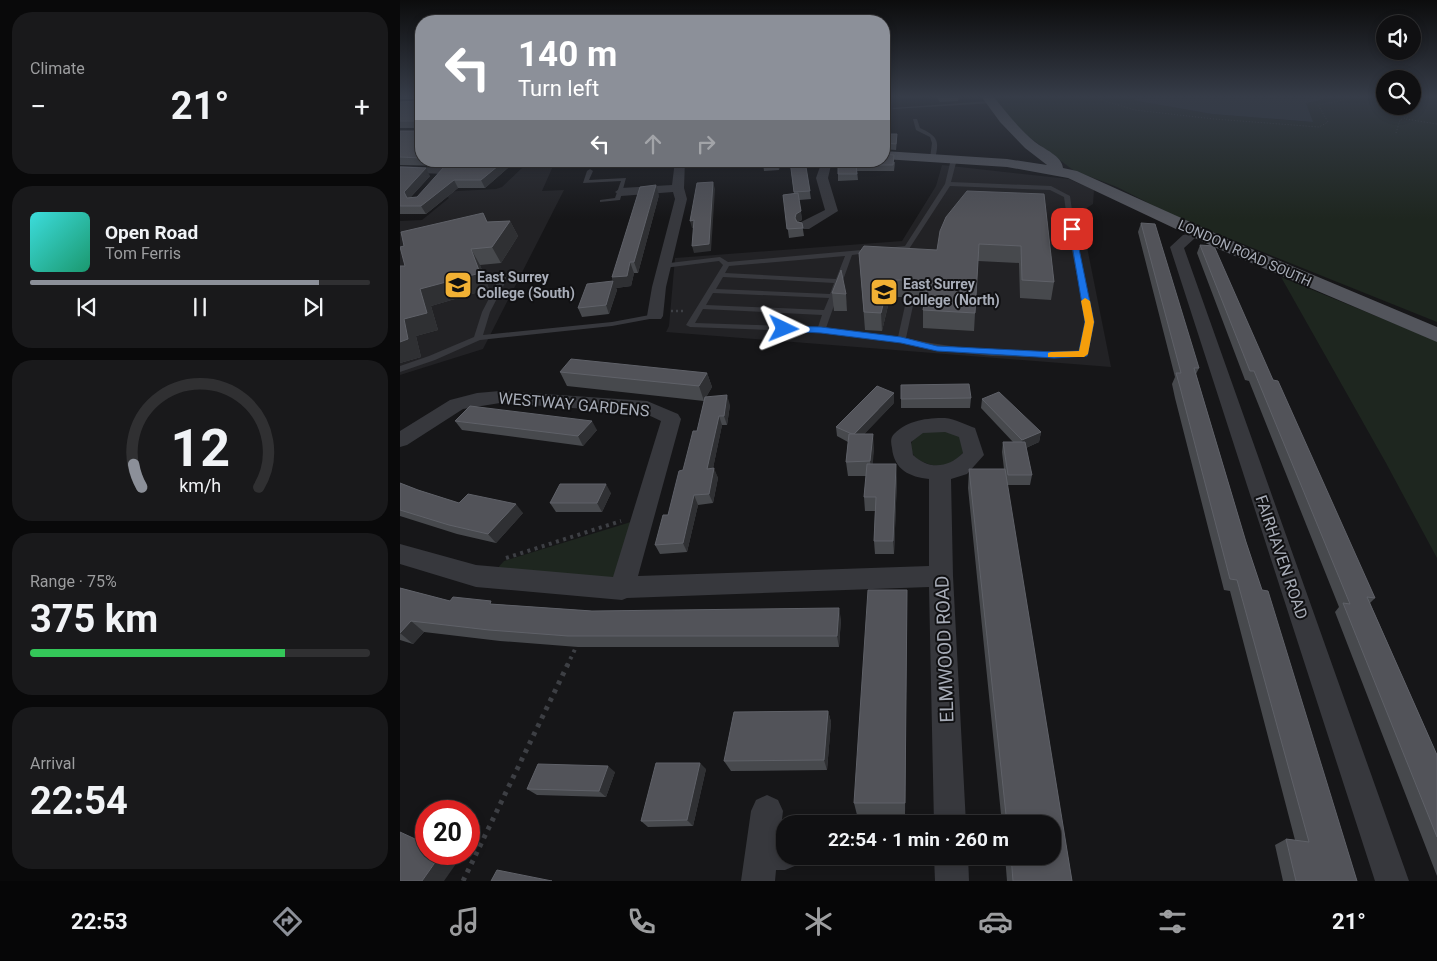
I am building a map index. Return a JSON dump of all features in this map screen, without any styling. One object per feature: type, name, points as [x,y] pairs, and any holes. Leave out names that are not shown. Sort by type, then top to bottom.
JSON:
[{"type":"main road","points":[[1023,137],[1055,163],[1054,170]]},
{"type":"main road","name":"LONDON ROAD SOUTH","points":[[890,155],[954,159],[1054,170],[1072,174],[1221,243],[1437,335]]},
{"type":"street","points":[[655,314],[664,266],[681,199],[678,188],[680,167]]},
{"type":"street","points":[[804,226],[832,211],[822,178],[825,167]]},
{"type":"street","points":[[400,169],[447,170],[432,183]]},
{"type":"street","points":[[621,192],[678,188]]},
{"type":"street","name":"FAIRHAVEN ROAD","points":[[1191,239],[1177,247],[1392,881]]},
{"type":"street","name":"WESTWAY GARDENS","points":[[400,440],[457,404],[477,399],[500,397],[647,407],[671,419],[622,589]]},
{"type":"street","name":"ELMWOOD ROAD","points":[[940,473],[941,576],[950,815]]},
{"type":"street","points":[[400,554],[483,577],[622,589],[941,576]]},
{"type":"street","points":[[767,811],[768,863]]},
{"type":"street","points":[[951,865],[952,881]]},
{"type":"lane","points":[[932,137],[935,143],[933,158]]},
{"type":"lane","points":[[888,252],[907,248],[948,184],[954,159]]},
{"type":"lane","points":[[590,172],[585,182],[624,179],[618,200],[602,201]]},
{"type":"lane","points":[[727,264],[690,325],[821,330],[901,340],[937,348],[1054,355],[1084,354],[1090,322],[1074,246],[1067,196],[1051,188],[948,184]]},
{"type":"lane","points":[[664,266],[720,259],[727,264],[879,252],[862,256],[858,264]]},
{"type":"lane","points":[[821,330],[849,253]]},
{"type":"lane","points":[[720,275],[838,281]]},
{"type":"lane","points":[[478,338],[486,312],[503,280]]},
{"type":"lane","points":[[711,291],[833,296]]},
{"type":"lane","points":[[901,340],[910,301]]},
{"type":"lane","points":[[700,309],[827,313]]},
{"type":"lane","points":[[400,369],[432,358],[478,338],[612,324],[655,314]]},
{"type":"path","points":[[655,314],[700,309]]},
{"type":"path","points":[[483,577],[503,559],[643,514]]},
{"type":"path","points":[[463,881],[582,633]]},
{"type":"shaded area","points":[[1029,137],[1437,137],[1437,322],[1178,218],[1117,187],[1073,170]]},
{"type":"shaded area","name":"East Surrey College (North)","points":[[942,165],[1069,179],[1094,190],[1093,204],[1080,212],[1111,367],[666,332],[669,326],[675,258],[902,241],[936,186]]},
{"type":"shaded area","name":"East Surrey College (South)","points":[[523,167],[553,167],[542,191],[564,190],[483,349],[400,375],[400,221],[422,220],[449,198],[439,192],[496,189],[502,187]]},
{"type":"shaded area","points":[[1281,277],[1437,341],[1437,558],[1386,463]]},
{"type":"shaded area","points":[[932,428],[961,436],[965,451],[953,461],[942,466],[936,466],[915,458],[910,448],[913,438]]},
{"type":"shaded area","points":[[634,521],[614,579],[495,571],[504,561]]},
{"type":"building","points":[[400,137],[415,137],[415,158],[400,157]]},
{"type":"building","points":[[890,137],[897,137],[896,144],[890,144]]},
{"type":"building","points":[[890,155],[894,155],[893,165],[890,165]]},
{"type":"building","points":[[400,167],[426,168],[404,192],[407,198],[417,197],[444,167],[497,167],[481,180],[454,180],[421,206],[400,206]]},
{"type":"building","points":[[791,167],[806,167],[810,191],[794,192]]},
{"type":"building","points":[[838,167],[856,167],[857,174],[838,174]]},
{"type":"building","points":[[713,182],[709,244],[692,246],[694,220],[690,221],[697,183]]},
{"type":"building","points":[[656,185],[634,262],[630,262],[627,276],[612,277],[640,187]]},
{"type":"building","points":[[967,191],[1044,194],[1054,282],[1022,280],[1021,246],[979,244],[975,313],[923,310],[928,282],[911,280],[889,280],[881,313],[864,312],[859,253],[864,246],[937,250],[940,231],[946,217]]},
{"type":"building","points":[[798,193],[801,211],[796,214],[795,218],[797,222],[802,223],[803,228],[787,229],[783,195]]},
{"type":"building","points":[[483,213],[487,222],[510,221],[492,247],[471,249],[480,273],[420,289],[427,313],[404,319],[408,339],[400,342],[400,266],[405,266],[400,247],[404,246],[401,232]]},
{"type":"building","points":[[1141,223],[1155,224],[1199,368],[1194,368],[1246,542],[1262,590],[1268,591],[1357,881],[1296,881],[1286,839],[1309,842],[1237,580],[1230,579],[1176,373],[1181,373]]},
{"type":"building","points":[[1200,245],[1214,246],[1273,380],[1278,381],[1375,598],[1367,597],[1437,755],[1437,837],[1343,603],[1350,604],[1254,371],[1250,371]]},
{"type":"building","points":[[841,270],[846,294],[832,293]]},
{"type":"building","points":[[613,281],[606,305],[578,308],[587,284]]},
{"type":"building","points":[[571,359],[707,373],[699,386],[560,372]]},
{"type":"building","points":[[969,384],[971,398],[901,399],[901,385]]},
{"type":"building","points":[[877,386],[894,393],[854,434],[836,427]]},
{"type":"building","points":[[999,392],[1041,432],[1022,440],[982,399]]},
{"type":"building","points":[[727,395],[724,416],[719,416],[707,469],[714,468],[709,494],[694,495],[683,543],[655,545],[663,515],[668,515],[679,471],[683,470],[693,431],[697,431],[705,397]]},
{"type":"building","points":[[470,406],[592,421],[578,436],[455,421]]},
{"type":"building","points":[[849,434],[873,434],[870,461],[846,462]]},
{"type":"building","points":[[1003,442],[1025,442],[1032,475],[1008,475]]},
{"type":"building","points":[[867,464],[896,464],[893,541],[874,541],[876,497],[864,497]]},
{"type":"building","points":[[969,469],[1005,469],[1072,881],[1013,881],[1012,865],[1061,865],[1061,815],[1006,815]]},
{"type":"building","points":[[400,483],[459,503],[468,494],[516,504],[488,534],[449,525],[400,510]]},
{"type":"building","points":[[560,484],[606,484],[597,503],[550,503]]},
{"type":"building","points":[[400,588],[450,601],[453,597],[491,601],[490,604],[592,611],[839,608],[837,636],[568,636],[489,630],[411,621],[400,633]]},
{"type":"building","points":[[868,590],[907,590],[905,803],[854,803]]},
{"type":"building","points":[[828,711],[824,760],[724,761],[734,712]]},
{"type":"building","points":[[656,763],[700,763],[687,820],[641,821]]},
{"type":"building","points":[[538,764],[608,766],[599,791],[527,789]]},
{"type":"building","points":[[400,832],[415,839],[415,865],[433,865],[422,881],[400,881]]},
{"type":"building","points":[[497,870],[552,881],[491,881]]},
{"type":"slow traffic","points":[[1051,355],[1084,354],[1090,322],[1085,301]]},
{"type":"place","name":"East Surrey College (South)","points":[[458,285]]},
{"type":"place","name":"East Surrey College (North)","points":[[884,292]]},
{"type":"route","points":[[784,329],[821,330],[901,340],[937,348],[1054,355],[1084,354],[1090,322],[1072,229]]}]
